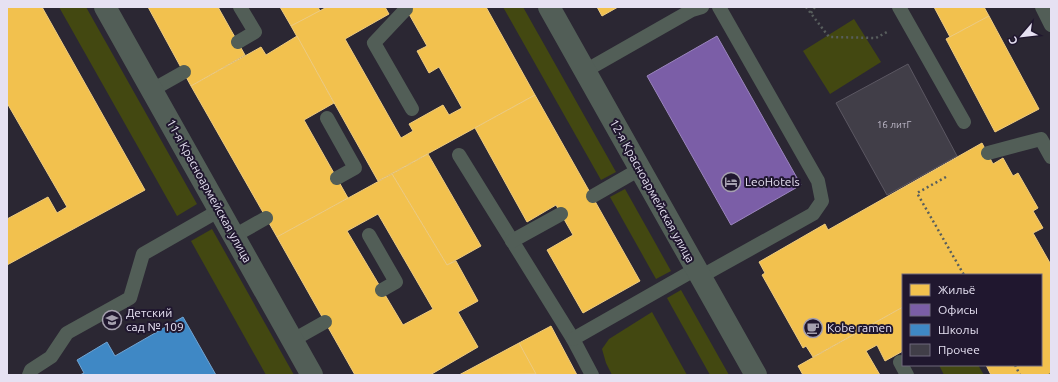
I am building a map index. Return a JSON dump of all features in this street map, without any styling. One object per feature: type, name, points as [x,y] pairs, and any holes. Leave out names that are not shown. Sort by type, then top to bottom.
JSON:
[{"type":"street","name":"11-я Красноармейская улица","points":[[105,7],[312,375]]},
{"type":"street","name":"12-я Красноармейская улица","points":[[549,7],[756,375]]},
{"type":"lane","points":[[238,42],[255,32],[240,7]]},
{"type":"lane","points":[[585,72],[692,10],[702,7]]},
{"type":"lane","points":[[573,339],[813,214],[822,201],[818,181],[719,7]]},
{"type":"lane","points":[[898,7],[964,122]]},
{"type":"lane","points":[[1042,7],[1051,25]]},
{"type":"lane","points":[[406,9],[374,43],[412,109]]},
{"type":"lane","points":[[152,90],[184,72]]},
{"type":"lane","points":[[327,118],[355,168],[337,178]]},
{"type":"lane","points":[[988,153],[1041,139],[1051,157]]},
{"type":"lane","points":[[458,155],[573,339],[592,375]]},
{"type":"lane","points":[[592,196],[640,169]]},
{"type":"lane","points":[[29,375],[31,370],[51,357],[67,333],[130,298],[143,254],[220,210]]},
{"type":"lane","points":[[512,241],[561,214]]},
{"type":"lane","points":[[234,236],[266,218]]},
{"type":"lane","points":[[369,235],[396,282],[382,290]]},
{"type":"lane","points":[[293,340],[325,322]]},
{"type":"lane","points":[[900,362],[902,366]]},
{"type":"lane","points":[[902,366],[907,375]]},
{"type":"path","points":[[806,7],[828,37],[876,38],[907,22]]},
{"type":"path","points":[[811,13],[815,7]]},
{"type":"path","points":[[946,177],[918,192],[963,274]]},
{"type":"path","points":[[1015,366],[1020,375]]},
{"type":"green space","points":[[59,7],[86,7],[197,204],[177,216]]},
{"type":"green space","points":[[503,7],[523,7],[616,172],[601,180]]},
{"type":"green space","points":[[854,19],[881,62],[830,94],[803,51]]},
{"type":"green space","points":[[625,189],[671,271],[656,279],[610,197]]},
{"type":"green space","points":[[212,229],[294,375],[266,375],[191,241]]},
{"type":"green space","points":[[681,290],[729,375],[710,375],[667,298]]},
{"type":"green space","points":[[652,312],[687,375],[612,375],[606,363],[602,349],[609,339]]},
{"type":"green space","points":[[940,366],[979,366],[984,375],[944,375]]},
{"type":"building: Жильё","points":[[7,7],[42,7],[145,190],[7,265],[7,219],[48,197],[57,213],[67,207],[7,103]]},
{"type":"building: Жильё","points":[[148,7],[218,7],[245,55],[191,86]]},
{"type":"building: Жильё","points":[[280,7],[318,7],[320,11],[291,26]]},
{"type":"building: Жильё","points":[[327,7],[385,7],[389,14],[345,39],[401,138],[413,131],[409,124],[443,105],[449,115],[462,108],[439,67],[429,73],[417,51],[427,46],[405,7],[486,7],[535,95],[378,181],[291,26]]},
{"type":"building: Жильё","points":[[597,7],[618,7],[602,16]]},
{"type":"building: Жильё","points":[[934,7],[984,7],[989,16],[950,37]]},
{"type":"building: Жильё","points":[[989,16],[1039,109],[995,132],[946,39]]},
{"type":"building: Жильё","points":[[297,36],[334,103],[304,120],[348,198],[277,237],[191,86],[261,47],[266,55]]},
{"type":"building: Жильё","points":[[535,95],[640,281],[583,313],[547,250],[573,235],[556,205],[527,222],[475,128]]},
{"type":"building: Жильё","points":[[982,143],[993,164],[1003,158],[1013,176],[1018,173],[1038,208],[1033,211],[1043,228],[1033,233],[1051,263],[1051,375],[991,375],[986,366],[1042,366],[1042,274],[902,274],[902,308],[813,357],[806,346],[803,348],[762,275],[765,273],[759,262],[825,224],[828,230]]},
{"type":"building: Жильё","points":[[428,154],[481,246],[447,265],[392,174]]},
{"type":"building: Жильё","points":[[392,174],[447,265],[456,261],[478,301],[458,312],[478,347],[430,375],[355,375],[277,237]],"holes":[[[378,214],[433,309],[403,325],[347,231]]]},
{"type":"building: Жильё","points":[[902,308],[902,352],[885,361],[877,345],[866,351],[880,375],[803,375],[798,366]]},
{"type":"building: Жильё","points":[[551,326],[577,375],[536,375],[519,343]]},
{"type":"building: Жильё","points":[[519,343],[536,374],[459,375]]},
{"type":"building: Офисы","points":[[717,36],[801,185],[731,225],[647,76]]},
{"type":"building: Школы","points":[[183,317],[216,375],[80,375],[84,373],[77,360],[107,342],[115,356]]},
{"type":"building: Прочее","points":[[908,64],[957,156],[887,195],[836,103]]},
{"type":"place","name":"LeoHotels","points":[[731,182]]},
{"type":"place","name":"Детский сад № 109","points":[[112,320]]},
{"type":"place","name":"Kobe ramen","points":[[813,328]]}]
